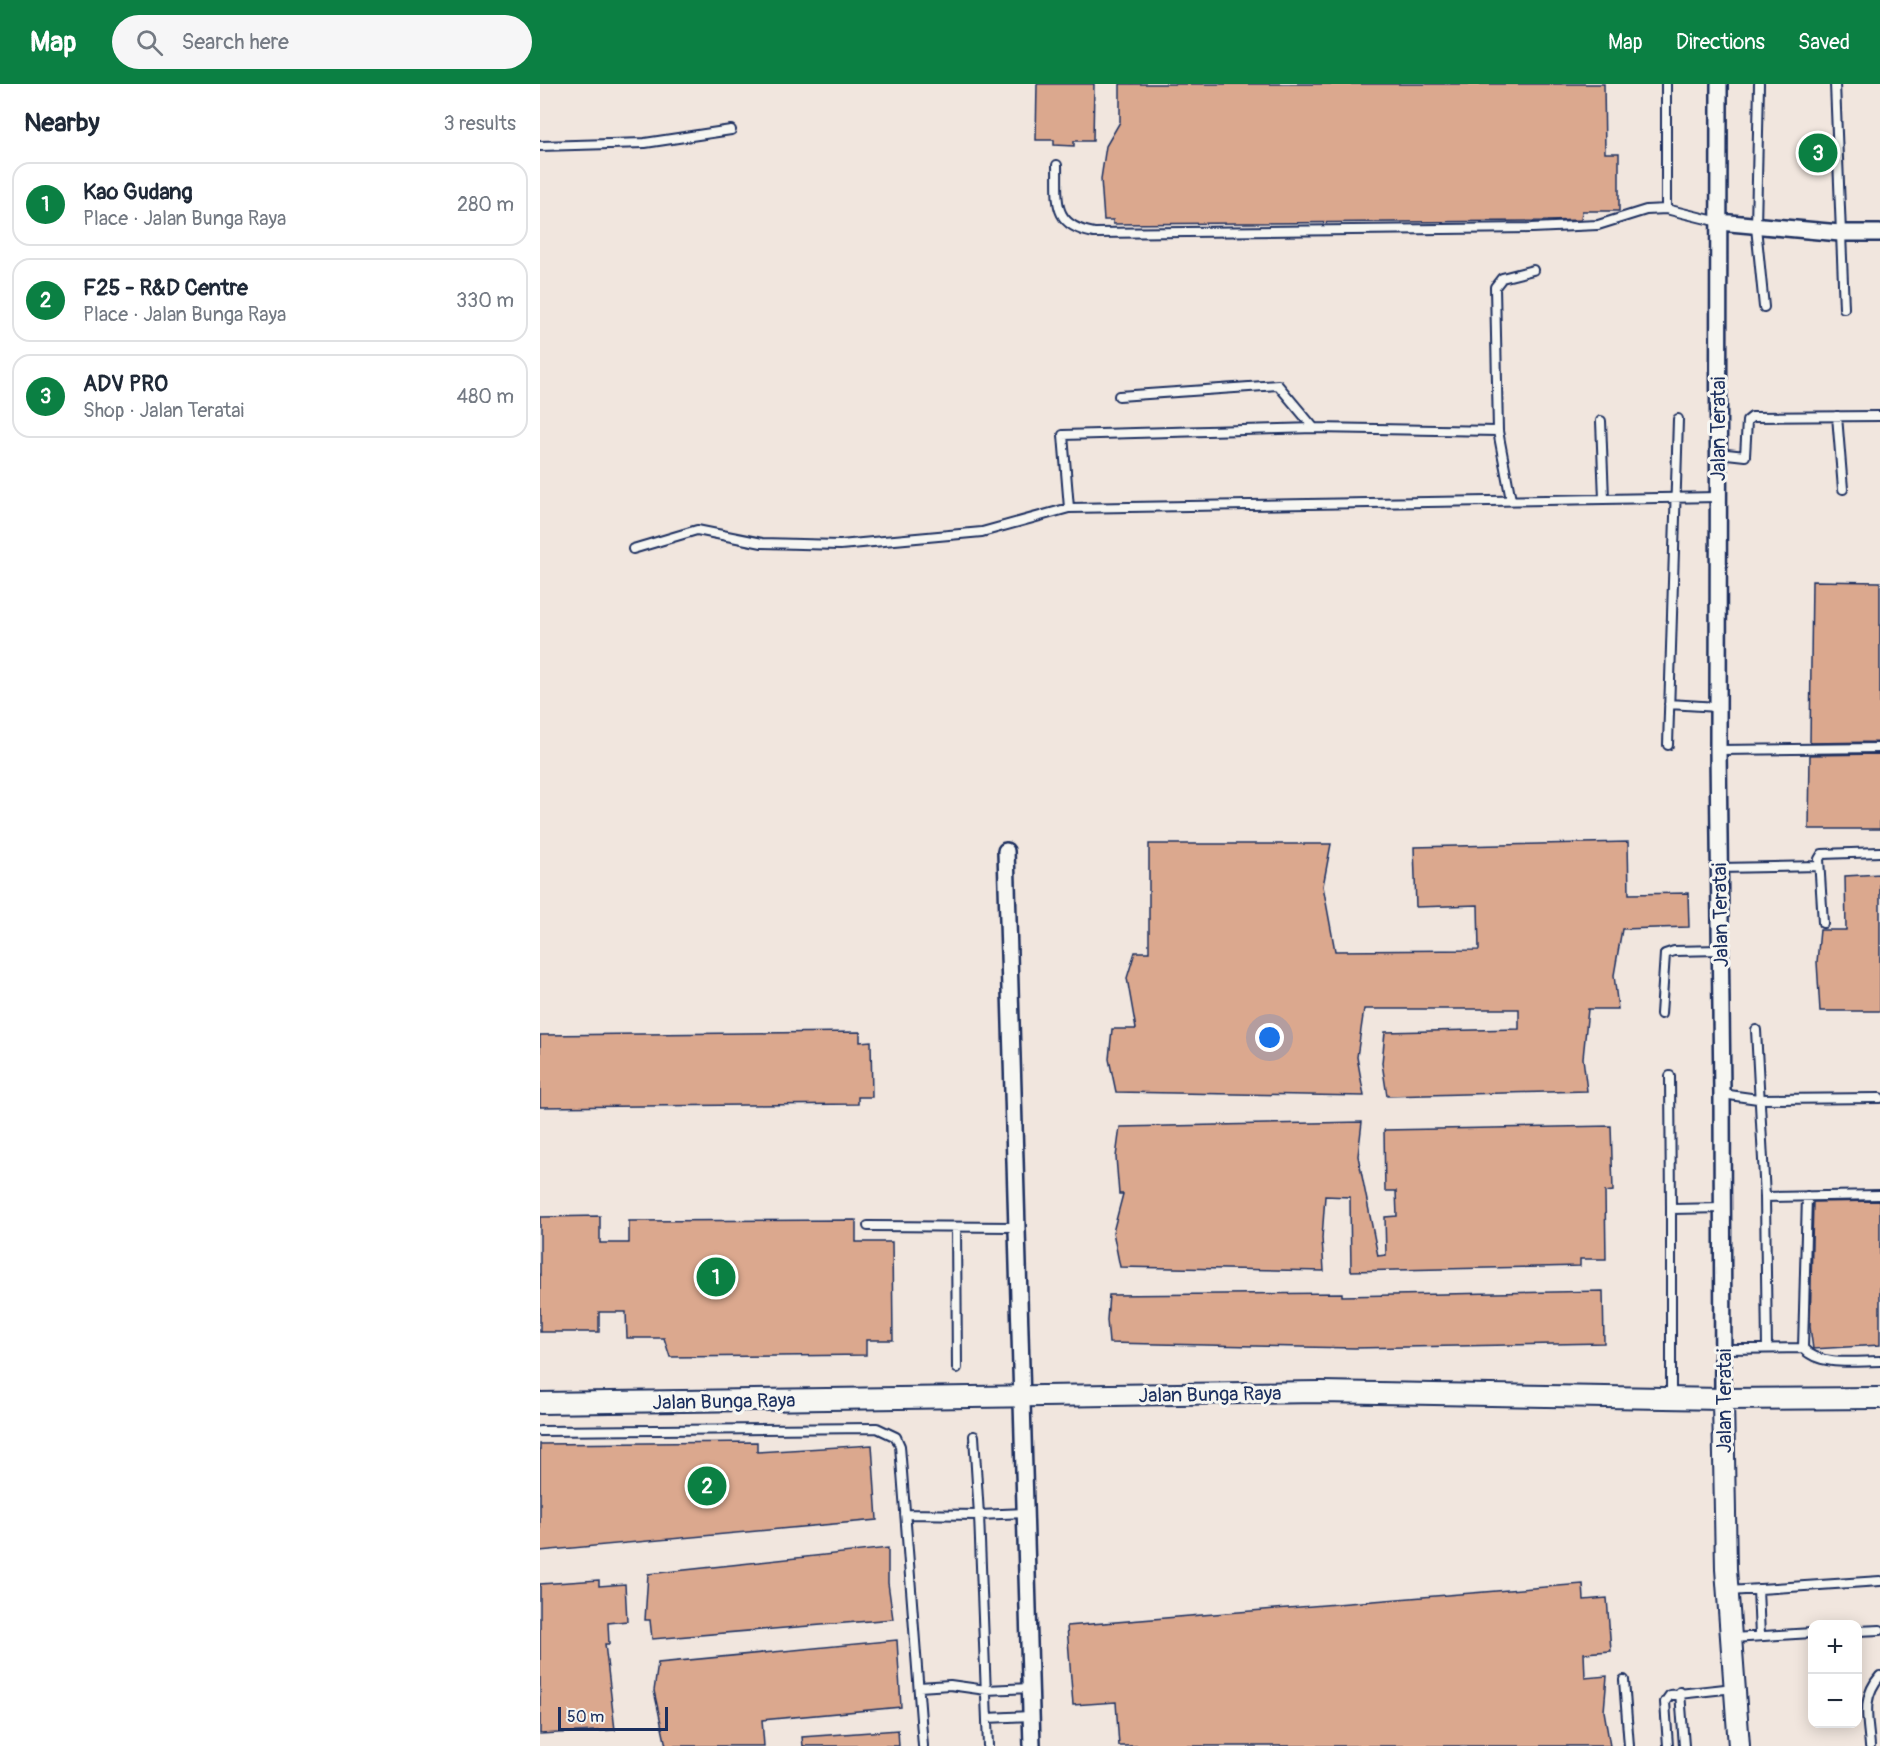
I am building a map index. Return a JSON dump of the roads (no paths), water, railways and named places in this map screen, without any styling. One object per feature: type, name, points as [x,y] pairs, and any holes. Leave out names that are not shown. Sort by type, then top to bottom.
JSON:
[{"type":"street","name":"Jalan Teratai","points":[[1719,84],[1718,750],[1723,1399],[1727,1591],[1739,1746]]},
{"type":"street","points":[[1719,222],[1840,233],[1880,233]]},
{"type":"street","points":[[1006,851],[1032,1746]]},
{"type":"street","name":"Jalan Bunga Raya","points":[[540,1403],[1322,1392],[1723,1399],[1880,1398]]},
{"type":"lane","points":[[1666,84],[1666,209]]},
{"type":"lane","points":[[1759,84],[1756,227],[1764,307]]},
{"type":"lane","points":[[1835,84],[1844,308]]},
{"type":"lane","points":[[540,146],[645,143],[731,130]]},
{"type":"lane","points":[[1057,165],[1058,208],[1063,219],[1080,230],[1094,233],[1532,228],[1598,225],[1646,210],[1666,209],[1719,222]]},
{"type":"lane","points":[[1511,500],[1498,431],[1495,287],[1502,278],[1533,270]]},
{"type":"lane","points":[[1119,396],[1278,385],[1314,428]]},
{"type":"lane","points":[[1837,416],[1843,489]]},
{"type":"lane","points":[[1718,453],[1745,456],[1747,421],[1752,417],[1880,416]]},
{"type":"lane","points":[[1668,745],[1678,419]]},
{"type":"lane","points":[[1601,421],[1605,498]]},
{"type":"lane","points":[[1069,508],[1063,435],[1314,428],[1498,431]]},
{"type":"lane","points":[[633,549],[698,530],[762,543],[840,545],[982,532],[1069,508],[1718,496]]},
{"type":"lane","points":[[1669,704],[1718,707]]},
{"type":"lane","points":[[1718,750],[1880,748]]},
{"type":"lane","points":[[1822,923],[1819,859],[1823,853],[1880,852]]},
{"type":"lane","points":[[1719,868],[1819,866]]},
{"type":"lane","points":[[1661,1014],[1665,954],[1674,951],[1720,950]]},
{"type":"lane","points":[[1756,1030],[1765,1197],[1767,1348]]},
{"type":"lane","points":[[1670,1076],[1671,1398]]},
{"type":"lane","points":[[1722,1094],[1758,1098],[1880,1098]]},
{"type":"lane","points":[[1765,1197],[1880,1195]]},
{"type":"lane","points":[[1803,1348],[1807,1196]]},
{"type":"lane","points":[[1671,1209],[1723,1208]]},
{"type":"lane","points":[[868,1226],[1017,1227]]},
{"type":"lane","points":[[956,1227],[957,1368]]},
{"type":"lane","points":[[1723,1349],[1803,1348],[1822,1360],[1880,1361]]},
{"type":"lane","points":[[540,1431],[877,1428],[897,1437],[900,1446],[922,1746]]},
{"type":"lane","points":[[974,1436],[988,1746]]},
{"type":"lane","points":[[904,1514],[1026,1513]]},
{"type":"lane","points":[[1727,1591],[1880,1581]]},
{"type":"lane","points":[[1758,1589],[1760,1636]]},
{"type":"lane","points":[[1862,1631],[1880,1630]]},
{"type":"lane","points":[[1731,1638],[1808,1633]]},
{"type":"lane","points":[[1870,1746],[1867,1701],[1869,1689],[1880,1676]]},
{"type":"lane","points":[[1624,1680],[1629,1746]]},
{"type":"lane","points":[[919,1687],[950,1685],[986,1690],[1030,1688]]},
{"type":"lane","points":[[1668,1746],[1665,1701],[1670,1695],[1680,1692],[1734,1688]]},
{"type":"lane","points":[[1680,1692],[1684,1746]]},
{"type":"lane","points":[[987,1718],[1031,1716]]},
{"type":"place","name":"ADV PRO","points":[[1818,153]]},
{"type":"place","name":"Kao Gudang","points":[[716,1277]]},
{"type":"place","name":"F25 - R&D Centre","points":[[707,1486]]}]
